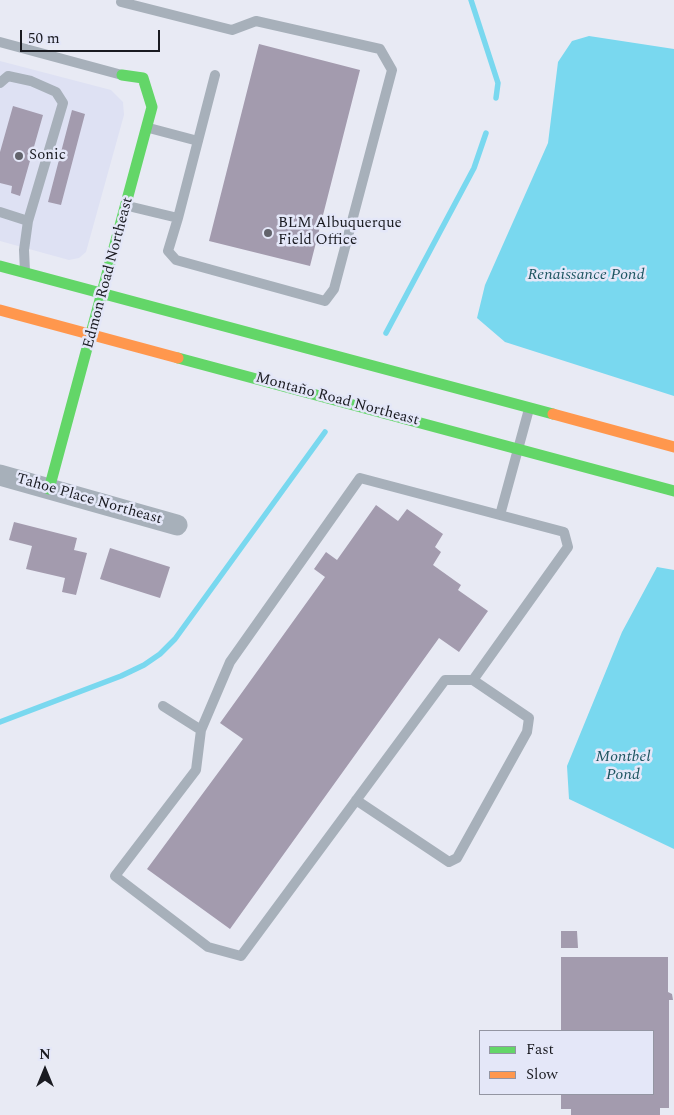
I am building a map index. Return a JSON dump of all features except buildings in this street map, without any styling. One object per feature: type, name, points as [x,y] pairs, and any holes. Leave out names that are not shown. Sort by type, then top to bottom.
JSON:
[{"type":"main road","name":"Edmon Road Northeast","points":[[49,489],[127,206],[152,107],[143,78],[122,74]]},
{"type":"main road","points":[[0,266],[674,447]]},
{"type":"main road","name":"Montaño Road Northeast","points":[[0,310],[674,490]]},
{"type":"street","name":"Tahoe Place Northeast","points":[[0,475],[178,526]]},
{"type":"lane","points":[[121,2],[232,30],[256,22],[380,49],[392,70],[334,289],[325,301],[176,260],[168,251],[215,75]]},
{"type":"lane","points":[[0,42],[122,74]]},
{"type":"lane","points":[[0,83],[8,76],[31,81],[56,92],[62,103],[28,221],[24,250],[25,273]]},
{"type":"lane","points":[[148,128],[198,141]]},
{"type":"lane","points":[[127,206],[178,218]]},
{"type":"lane","points":[[0,212],[28,221]]},
{"type":"lane","points":[[500,515],[529,408]]},
{"type":"lane","points":[[356,800],[448,862],[457,858],[527,732],[529,718],[473,680],[446,680],[356,800],[241,956],[208,947],[115,876],[196,770],[201,730],[230,662],[360,478],[564,532],[568,547],[473,680]]},
{"type":"lane","points":[[163,706],[201,730]]},
{"type":"shaded area","points":[[0,61],[111,90],[123,102],[124,115],[86,252],[79,258],[69,260],[0,241]]},
{"type":"water","name":"Renaissance Pond","points":[[589,36],[674,49],[674,396],[505,342],[477,318],[485,285],[548,143],[558,62],[572,41]]},
{"type":"water","name":"Montbel Pond","points":[[657,567],[674,570],[674,849],[569,799],[567,766],[622,632]]},
{"type":"waterway","points":[[471,0],[498,83],[496,98]]},
{"type":"waterway","points":[[386,333],[474,168],[486,133]]},
{"type":"waterway","points":[[0,722],[121,676],[144,665],[160,654],[175,639],[325,432]]},
{"type":"traffic: fast","points":[[49,489],[152,107],[143,78],[122,75]]},
{"type":"traffic: fast","points":[[0,266],[553,414]]},
{"type":"traffic: fast","points":[[178,358],[674,491]]},
{"type":"traffic: slow","points":[[0,310],[178,358]]},
{"type":"traffic: slow","points":[[553,414],[674,447]]},
{"type":"place","name":"Sonic","points":[[19,156]]},
{"type":"place","name":"BLM Albuquerque Field Office","points":[[268,233]]}]
